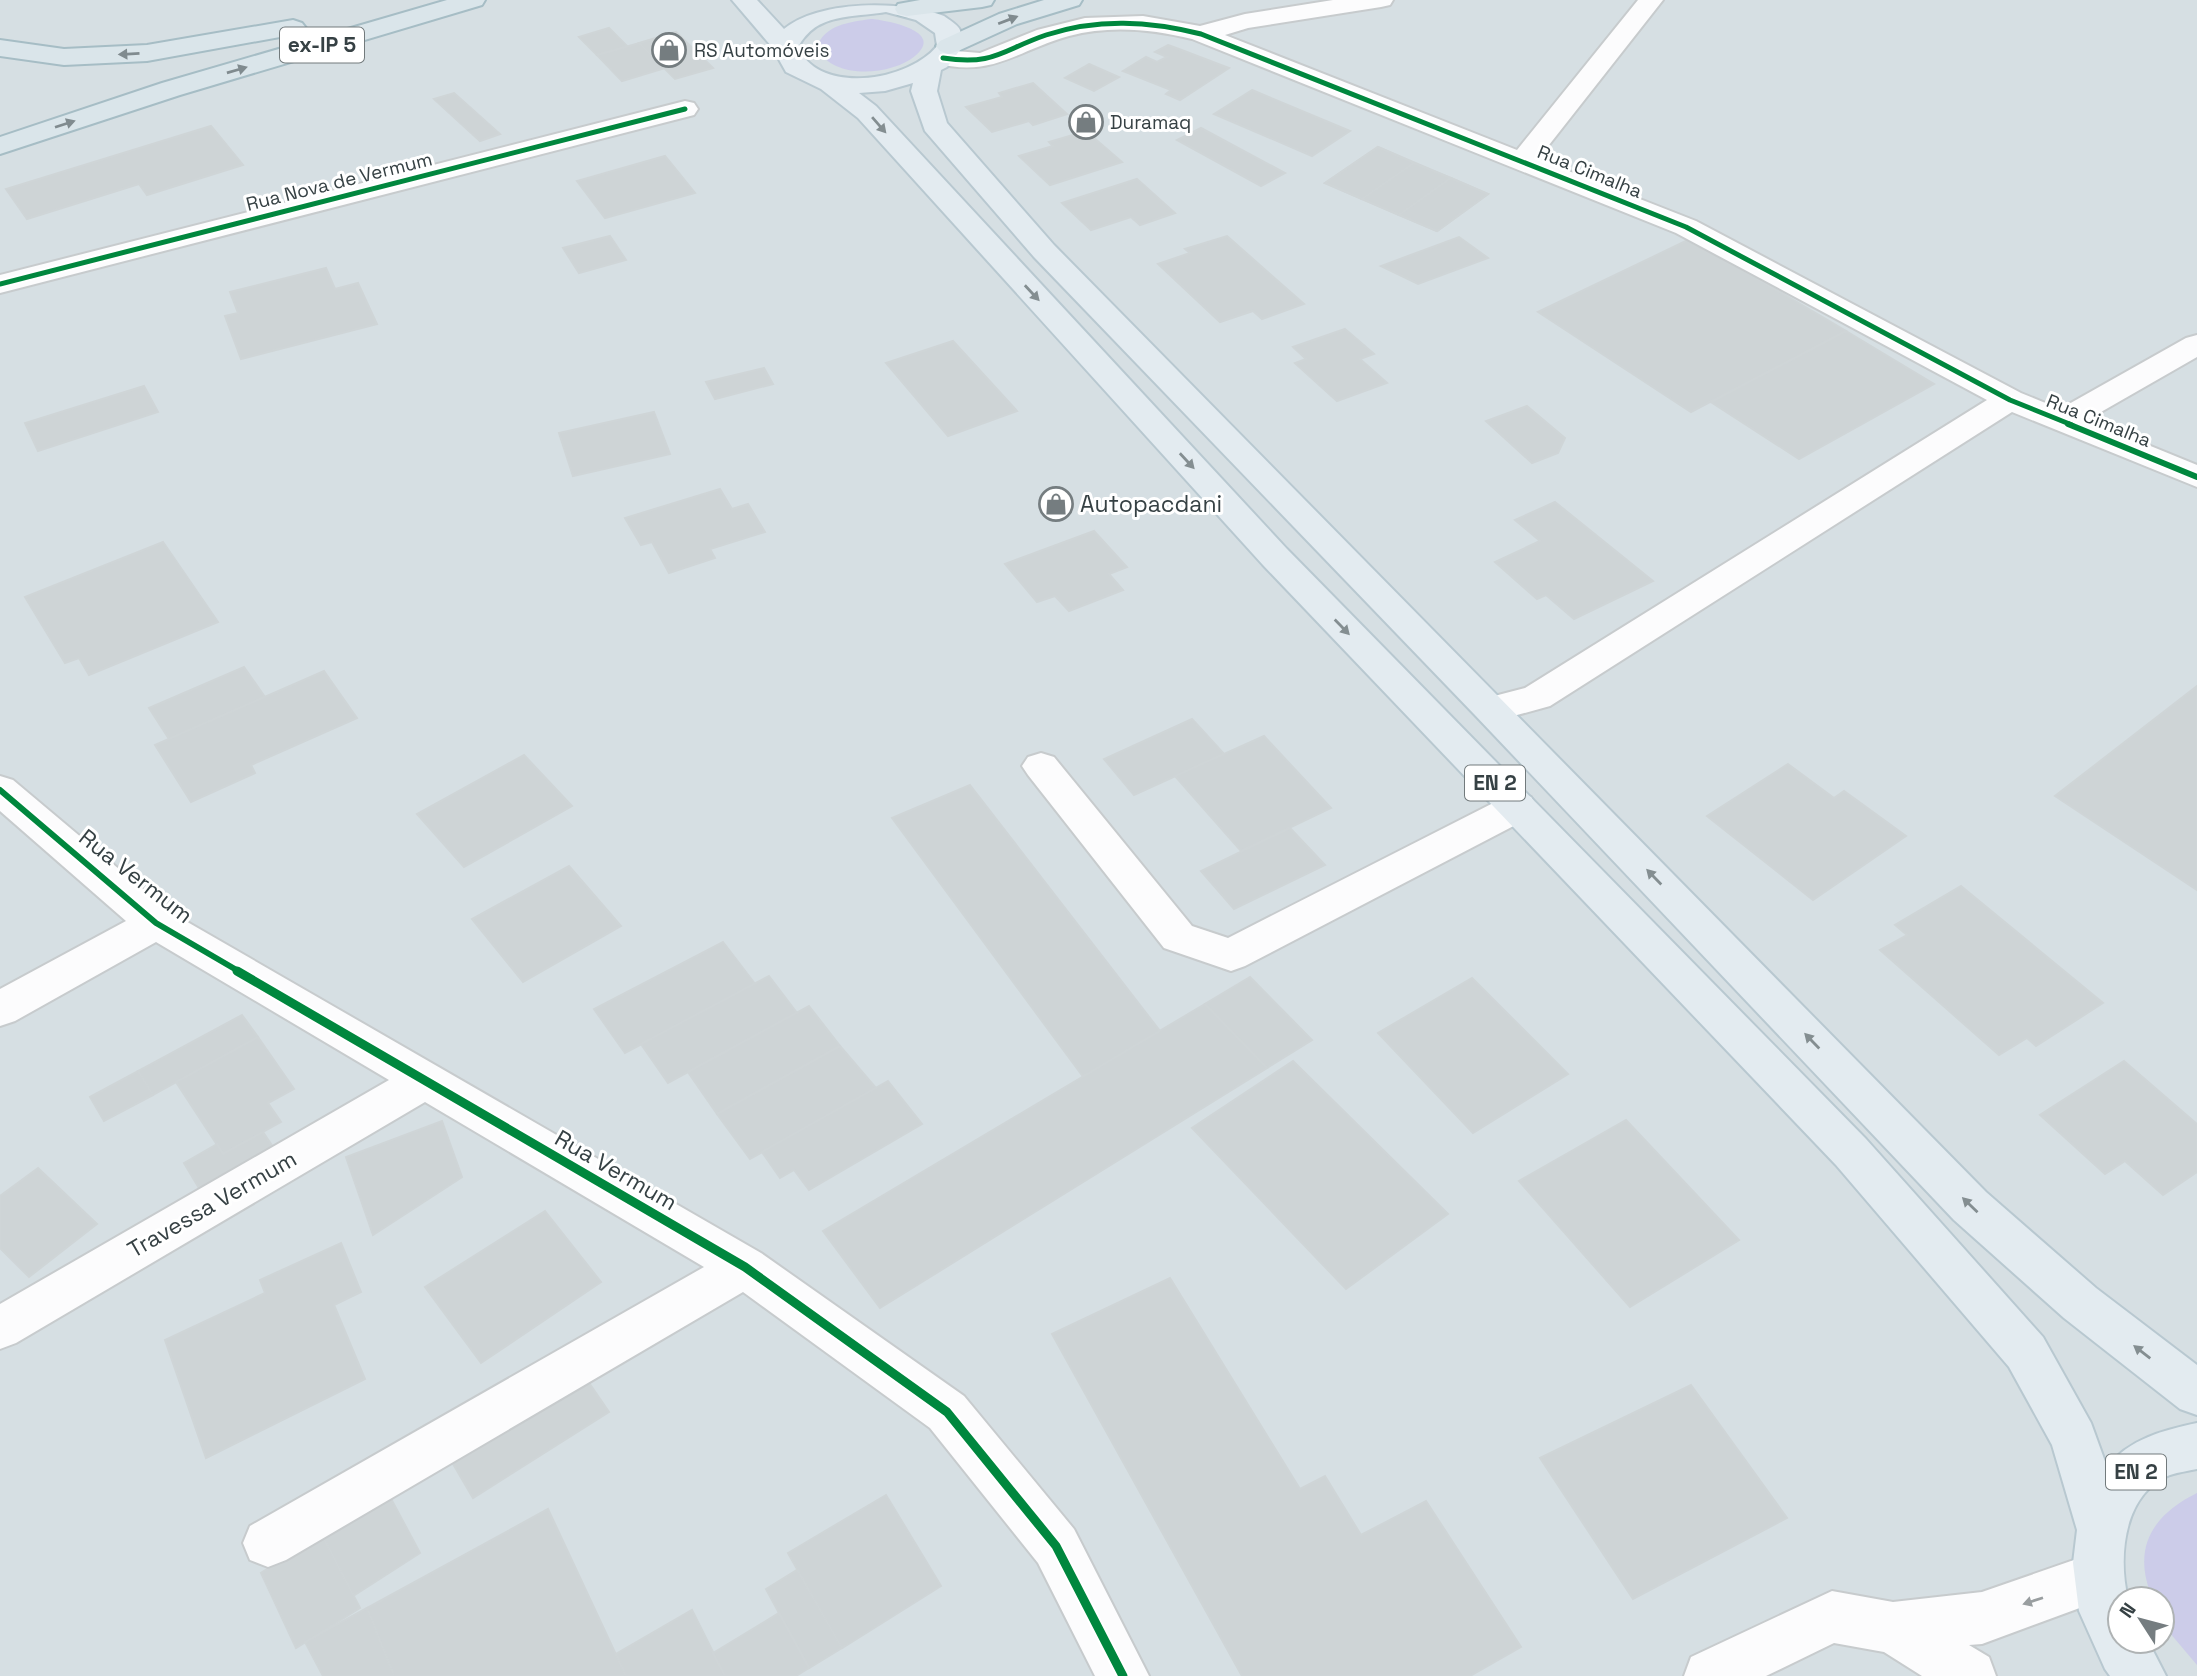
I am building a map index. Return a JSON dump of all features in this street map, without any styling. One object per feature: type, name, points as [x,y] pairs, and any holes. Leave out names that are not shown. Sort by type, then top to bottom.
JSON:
[{"type":"highway","name":"ex-IP 5","points":[[0,122],[391,0]]},
{"type":"highway","name":"ex-IP 5","points":[[0,146],[172,89],[473,0]]},
{"type":"highway","points":[[896,7],[982,0]]},
{"type":"highway","points":[[940,58],[1008,19],[1070,0]]},
{"type":"highway","points":[[0,48],[64,57],[148,53],[314,22]]},
{"type":"main road","name":"EN 2","points":[[744,0],[785,47],[788,58],[796,67],[827,81],[867,112],[1275,557],[1851,1152],[1926,1235],[2026,1352],[2074,1439],[2101,1527]]},
{"type":"main road","points":[[857,0],[926,15],[940,24],[948,35],[940,58]]},
{"type":"main road","points":[[785,47],[790,35],[801,24],[817,16],[838,9],[896,7]]},
{"type":"main road","name":"EN 2","points":[[827,81],[853,85],[881,84],[906,79],[940,58]]},
{"type":"main road","name":"EN 2","points":[[940,58],[924,90],[934,125],[1044,251],[1372,590],[1492,709],[1970,1206],[2080,1303],[2197,1393]]},
{"type":"main road","name":"EN 2","points":[[2140,1676],[2113,1632],[2097,1577],[2101,1527],[2119,1487],[2151,1459],[2197,1446]]},
{"type":"street","points":[[1200,34],[1245,20],[1381,0]]},
{"type":"street","points":[[1522,161],[1651,0]]},
{"type":"street","name":"Rua Cimalha","points":[[940,58],[970,62],[1009,51],[1046,35],[1102,22],[1163,23],[1200,34],[1686,227],[2010,400],[2197,477]]},
{"type":"street","name":"Rua Nova de Vermum","points":[[0,284],[685,109]]},
{"type":"street","points":[[2061,422],[2197,344]]},
{"type":"street","points":[[1492,709],[1537,697],[2010,400]]},
{"type":"street","points":[[1041,766],[1178,937],[1231,955],[1518,807]]},
{"type":"street","name":"Rua Vermum","points":[[0,790],[156,923],[745,1267],[947,1412],[1056,1546],[1123,1676]]},
{"type":"street","points":[[0,1009],[156,923]]},
{"type":"street","name":"Travessa Vermum","points":[[0,1328],[424,1081]]},
{"type":"street","points":[[268,1543],[745,1267]]},
{"type":"street","points":[[1710,1676],[1832,1617],[1893,1628],[1982,1618],[2097,1577]]},
{"type":"street","points":[[1893,1628],[1970,1676]]},
{"type":"shaded area","points":[[0,0],[2197,0],[2197,1676],[0,1676]]},
{"type":"shaded area","points":[[871,19],[910,28],[919,34],[923,47],[905,63],[892,68],[863,72],[835,66],[817,48],[825,34],[838,26]]},
{"type":"shaded area","points":[[2197,1493],[2197,1665],[2176,1640],[2176,1585],[2148,1585],[2144,1564],[2150,1535],[2168,1512]]},
{"type":"building","points":[[609,28],[627,46],[597,55],[579,37]]},
{"type":"building","points":[[676,32],[713,68],[675,79],[639,43]]},
{"type":"building","points":[[639,43],[665,68],[622,81],[597,55]]},
{"type":"building","points":[[1168,45],[1229,68],[1180,100],[1166,94],[1171,90],[1123,71],[1146,57],[1157,62],[1167,57],[1155,52]]},
{"type":"building","points":[[1089,64],[1119,77],[1094,91],[1065,78]]},
{"type":"building","points":[[1033,83],[1067,114],[1033,125],[1029,121],[992,132],[966,107],[1002,97],[999,93]]},
{"type":"building","points":[[1252,90],[1350,131],[1312,156],[1214,114]]},
{"type":"building","points":[[454,93],[500,134],[480,141],[434,99]]},
{"type":"building","points":[[211,126],[243,165],[147,195],[139,184],[27,219],[6,189]]},
{"type":"building","points":[[1201,128],[1285,173],[1261,186],[1177,140]]},
{"type":"building","points":[[1086,131],[1122,162],[1050,185],[1019,156],[1053,146],[1049,142]]},
{"type":"building","points":[[1378,147],[1414,163],[1362,199],[1325,183]]},
{"type":"building","points":[[1378,147],[1488,194],[1437,231],[1325,183]]},
{"type":"building","points":[[665,156],[695,193],[605,218],[577,181]]},
{"type":"building","points":[[1414,163],[1451,178],[1399,215],[1362,199]]},
{"type":"building","points":[[1451,178],[1488,194],[1437,231],[1399,215]]},
{"type":"building","points":[[1137,179],[1175,213],[1140,225],[1131,217],[1091,230],[1062,203]]},
{"type":"building","points":[[610,236],[626,260],[579,273],[563,248]]},
{"type":"building","points":[[1227,236],[1304,304],[1262,319],[1253,311],[1220,322],[1158,264],[1190,253],[1185,249]]},
{"type":"building","points":[[1459,237],[1488,258],[1418,284],[1381,266]]},
{"type":"building","points":[[1690,239],[1846,331],[1691,412],[1538,312]]},
{"type":"building","points":[[326,268],[335,289],[358,283],[377,324],[241,359],[225,316],[238,313],[230,292]]},
{"type":"building","points":[[1345,329],[1374,354],[1360,359],[1387,383],[1337,401],[1295,363],[1306,359],[1293,347]]},
{"type":"building","points":[[1846,331],[1934,384],[1799,459],[1711,402]]},
{"type":"building","points":[[953,341],[1017,411],[948,436],[886,363]]},
{"type":"building","points":[[764,368],[773,384],[715,399],[706,382]]},
{"type":"building","points":[[144,386],[158,412],[38,451],[25,423]]},
{"type":"building","points":[[1527,406],[1565,438],[1558,453],[1532,463],[1486,421]]},
{"type":"building","points":[[654,412],[670,454],[573,476],[559,433]]},
{"type":"building","points":[[720,489],[732,509],[748,504],[765,532],[710,549],[715,558],[669,573],[652,542],[641,545],[625,518]]},
{"type":"building","points":[[1555,502],[1653,581],[1574,619],[1546,595],[1537,599],[1495,562],[1540,541],[1515,520]]},
{"type":"building","points":[[1094,531],[1127,567],[1109,574],[1123,590],[1069,611],[1055,596],[1037,602],[1005,564]]},
{"type":"building","points":[[163,542],[218,622],[89,675],[79,658],[65,663],[25,597]]},
{"type":"building","points":[[244,667],[265,697],[169,739],[149,708]]},
{"type":"building","points":[[324,671],[357,718],[251,765],[255,773],[191,802],[155,745]]},
{"type":"building","points":[[2197,686],[2197,890],[2055,796]]},
{"type":"building","points":[[1192,719],[1224,754],[1134,795],[1104,759]]},
{"type":"building","points":[[1264,736],[1331,808],[1241,851],[1175,776]]},
{"type":"building","points":[[524,755],[572,806],[464,867],[417,814]]},
{"type":"building","points":[[1788,764],[1834,798],[1844,791],[1906,836],[1813,900],[1707,816]]},
{"type":"building","points":[[970,785],[1160,1031],[1084,1078],[892,818]]},
{"type":"building","points":[[1290,828],[1325,865],[1234,909],[1201,871]]},
{"type":"building","points":[[569,866],[621,926],[523,982],[472,919]]},
{"type":"building","points":[[1961,886],[2103,1003],[2036,1046],[2027,1038],[1999,1055],[1880,950],[1907,935],[1895,925]]},
{"type":"building","points":[[723,942],[755,984],[625,1053],[594,1009]]},
{"type":"building","points":[[769,976],[797,1013],[668,1083],[641,1044]]},
{"type":"building","points":[[1250,977],[1312,1040],[1267,1068],[1205,1004]]},
{"type":"building","points":[[1472,978],[1568,1074],[1473,1133],[1378,1033]]},
{"type":"building","points":[[1205,1004],[1267,1068],[880,1308],[823,1231]]},
{"type":"building","points":[[809,1006],[840,1046],[717,1114],[688,1072]]},
{"type":"building","points":[[242,1015],[258,1037],[153,1095],[138,1071]]},
{"type":"building","points":[[258,1037],[294,1089],[268,1103],[281,1122],[223,1154],[176,1082]]},
{"type":"building","points":[[840,1046],[876,1088],[750,1159],[717,1114]]},
{"type":"building","points":[[1293,1061],[1448,1214],[1346,1289],[1192,1128]]},
{"type":"building","points":[[2124,1061],[2197,1124],[2197,1172],[2163,1195],[2125,1161],[2105,1174],[2040,1115]]},
{"type":"building","points":[[138,1071],[153,1095],[104,1121],[90,1097]]},
{"type":"building","points":[[888,1081],[922,1124],[809,1190],[794,1170],[780,1178],[762,1152]]},
{"type":"building","points":[[1626,1120],[1739,1240],[1630,1307],[1519,1181]]},
{"type":"building","points":[[442,1121],[462,1177],[373,1235],[346,1157]]},
{"type":"building","points":[[263,1132],[277,1153],[203,1195],[184,1163],[217,1144],[223,1154]]},
{"type":"building","points":[[38,1168],[97,1224],[29,1277],[0,1248],[0,1196]]},
{"type":"building","points":[[545,1211],[601,1282],[481,1363],[425,1287]]},
{"type":"building","points":[[341,1243],[361,1292],[334,1305],[365,1379],[206,1458],[165,1340],[265,1293],[260,1280]]},
{"type":"building","points":[[1170,1278],[1300,1489],[1325,1476],[1361,1535],[1426,1501],[1521,1647],[1470,1676],[1242,1676],[1052,1334]]},
{"type":"building","points":[[583,1374],[609,1412],[473,1498],[449,1457]]},
{"type":"building","points":[[1691,1385],[1787,1518],[1633,1599],[1540,1458]]},
{"type":"building","points":[[389,1495],[420,1553],[353,1596],[322,1535]]},
{"type":"building","points":[[886,1495],[941,1586],[842,1648],[788,1553]]},
{"type":"building","points":[[548,1509],[626,1676],[394,1676],[367,1608]]},
{"type":"building","points":[[322,1535],[360,1608],[296,1648],[261,1573]]},
{"type":"building","points":[[797,1570],[842,1648],[809,1668],[766,1589]]},
{"type":"building","points":[[367,1608],[394,1676],[323,1676],[305,1642]]},
{"type":"building","points":[[692,1610],[725,1676],[626,1676],[616,1654]]},
{"type":"building","points":[[779,1613],[809,1668],[796,1676],[725,1676],[713,1653]]},
{"type":"cycle path","points":[[943,58],[980,61],[1046,35],[1104,23],[1162,25],[1201,34],[1686,227],[2010,400],[2197,477]]},
{"type":"cycle path","points":[[0,284],[685,109]]},
{"type":"cycle path","points":[[0,790],[156,923],[745,1267],[947,1412],[1056,1546],[1123,1676]]},
{"type":"place","name":"RS Automóveis","points":[[669,50]]},
{"type":"place","name":"Duramaq","points":[[1086,122]]},
{"type":"place","name":"Autopacdani","points":[[1056,504]]}]
